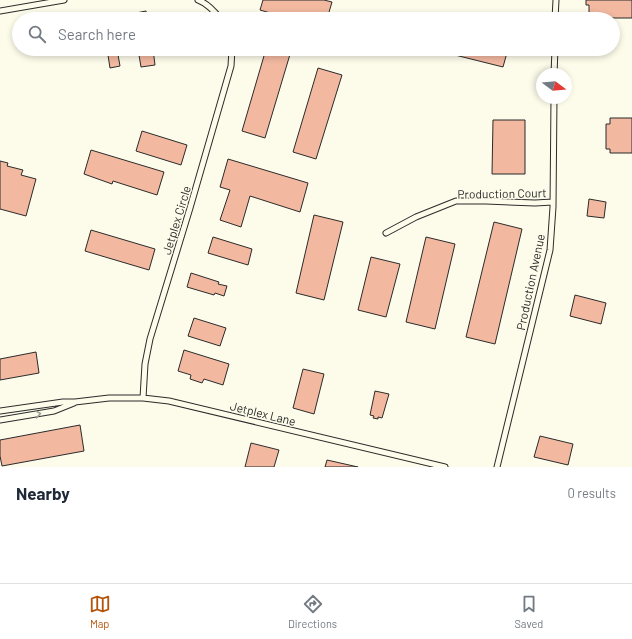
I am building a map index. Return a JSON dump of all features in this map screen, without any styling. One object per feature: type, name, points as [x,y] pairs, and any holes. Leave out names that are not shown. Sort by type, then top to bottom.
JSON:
[{"type":"street","points":[[0,11],[64,0]]},
{"type":"street","points":[[198,0],[214,12]]},
{"type":"street","points":[[555,12],[556,0]]},
{"type":"street","name":"Jetplex Circle","points":[[143,398],[145,364],[150,339],[231,66],[232,56]]},
{"type":"street","points":[[554,68],[555,56]]},
{"type":"street","name":"Production Avenue","points":[[497,467],[550,250],[553,202],[554,104]]},
{"type":"street","name":"Production Court","points":[[386,233],[456,201],[553,202]]},
{"type":"street","name":"Jetplex Lane","points":[[0,411],[63,402],[109,398],[143,398],[169,401],[445,467]]},
{"type":"street","name":"Jetplex Lane","points":[[0,420],[54,411],[75,402]]},
{"type":"building","points":[[263,0],[324,0],[332,2],[329,12],[267,12],[260,10]]},
{"type":"building","points":[[586,0],[632,0],[632,18],[620,18],[620,12],[589,12],[589,5],[586,5]]},
{"type":"building","points":[[108,56],[118,56],[120,66],[110,68]]},
{"type":"building","points":[[139,56],[154,56],[155,65],[141,67]]},
{"type":"building","points":[[264,56],[290,56],[265,138],[242,131]]},
{"type":"building","points":[[459,56],[506,56],[503,67]]},
{"type":"building","points":[[318,68],[342,75],[316,159],[293,152]]},
{"type":"building","points":[[610,118],[632,118],[632,153],[610,153],[610,149],[606,149],[606,124],[610,124]]},
{"type":"building","points":[[493,120],[525,120],[525,174],[492,174]]},
{"type":"building","points":[[142,131],[187,145],[181,165],[136,151]]},
{"type":"building","points":[[91,150],[164,172],[157,195],[113,181],[112,184],[84,174]]},
{"type":"building","points":[[228,159],[308,183],[300,212],[250,196],[241,227],[220,220],[230,190],[220,187]]},
{"type":"building","points":[[0,161],[8,163],[7,166],[23,170],[21,175],[36,179],[26,216],[0,209]]},
{"type":"building","points":[[589,199],[606,202],[604,218],[587,216]]},
{"type":"building","points":[[314,215],[343,222],[324,300],[296,293]]},
{"type":"building","points":[[494,222],[522,229],[495,344],[466,337]]},
{"type":"building","points":[[91,230],[155,249],[149,270],[85,251]]},
{"type":"building","points":[[213,237],[252,249],[248,265],[208,253]]},
{"type":"building","points":[[426,237],[455,244],[435,329],[406,322]]},
{"type":"building","points":[[371,257],[400,264],[386,317],[358,310]]},
{"type":"building","points":[[191,273],[227,286],[224,296],[215,293],[214,295],[187,287]]},
{"type":"building","points":[[575,295],[606,303],[601,324],[570,316]]},
{"type":"building","points":[[194,318],[226,328],[220,346],[188,336]]},
{"type":"building","points":[[184,350],[229,364],[223,385],[204,379],[202,383],[190,379],[191,375],[178,371]]},
{"type":"building","points":[[36,352],[39,373],[0,380],[0,359]]},
{"type":"building","points":[[303,369],[324,374],[314,414],[293,408]]},
{"type":"building","points":[[375,391],[389,394],[382,418],[378,417],[378,419],[373,418],[374,416],[370,415]]},
{"type":"building","points":[[80,425],[84,451],[2,466],[0,456],[0,440]]},
{"type":"building","points":[[540,436],[573,444],[568,465],[534,457]]},
{"type":"building","points":[[251,443],[279,450],[274,467],[245,467]]},
{"type":"building","points":[[327,460],[358,467],[325,467]]}]
